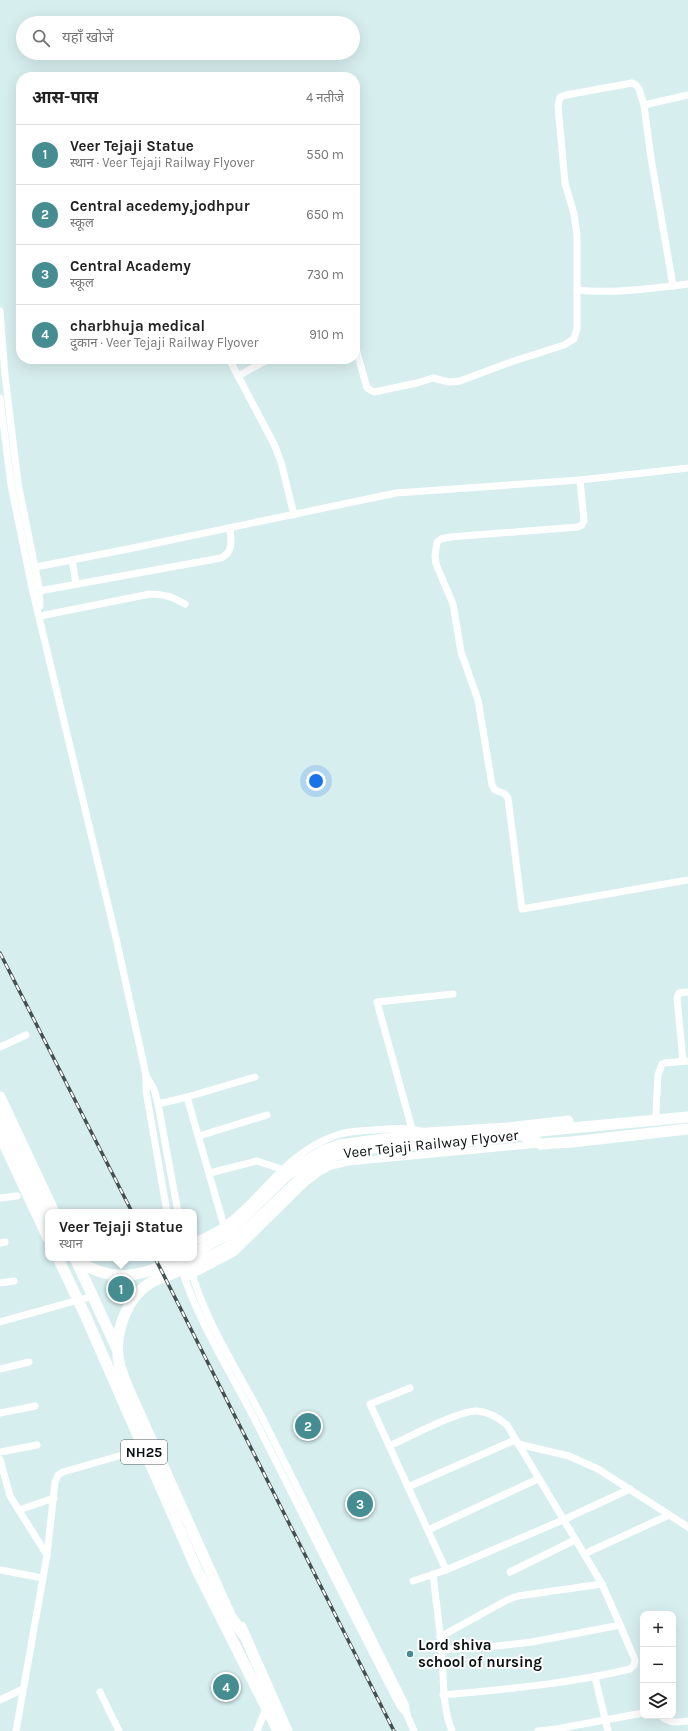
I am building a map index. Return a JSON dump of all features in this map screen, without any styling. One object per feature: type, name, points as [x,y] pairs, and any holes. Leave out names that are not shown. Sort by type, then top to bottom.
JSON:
[{"type":"main road","points":[[0,1098],[53,1209]]},
{"type":"main road","points":[[197,1251],[224,1236],[287,1175],[323,1151],[340,1145],[427,1133],[508,1128],[553,1122],[613,1118],[688,1109]]},
{"type":"main road","points":[[0,1116],[45,1214]]},
{"type":"main road","name":"Veer Tejaji Railway Flyover","points":[[243,1634],[228,1612],[131,1395],[120,1366],[118,1338],[121,1323],[128,1308],[136,1297],[150,1283],[216,1254],[228,1247],[310,1170],[333,1156],[372,1148],[493,1139],[540,1131],[688,1117]]},
{"type":"main road","points":[[508,1128],[541,1144],[688,1129]]},
{"type":"main road","points":[[1,1141],[45,1232]]},
{"type":"main road","name":"NH25","points":[[59,1261],[197,1570],[267,1706],[278,1731]]},
{"type":"main road","name":"NH25","points":[[76,1261],[93,1296],[287,1731]]},
{"type":"main road","points":[[78,1261],[86,1267],[115,1276],[132,1276],[148,1272],[173,1261]]},
{"type":"main road","name":"Veer Tejaji Railway Flyover","points":[[228,1612],[234,1643]]},
{"type":"street","points":[[360,362],[367,388],[371,392],[377,392],[434,378],[449,382],[460,381],[508,363],[570,343],[574,339],[577,328],[577,228],[565,183],[558,99],[566,95],[632,83],[636,84],[639,88],[644,105],[651,158],[673,286]]},
{"type":"street","points":[[644,105],[688,96]]},
{"type":"street","points":[[577,290],[590,292],[688,284]]},
{"type":"street","points":[[0,311],[5,375],[18,483],[40,591],[40,616]]},
{"type":"street","points":[[232,364],[282,462],[294,515]]},
{"type":"street","points":[[238,376],[260,364]]},
{"type":"street","points":[[0,398],[11,484],[32,588],[40,616],[116,938],[146,1075],[146,1091],[166,1209]]},
{"type":"street","points":[[36,567],[402,492],[580,480],[688,468]]},
{"type":"street","points":[[580,480],[584,521],[582,525],[578,527],[450,537],[441,539],[437,542],[436,548],[436,564],[453,604],[461,652],[478,700],[492,784],[495,790],[505,794],[508,798],[522,909],[688,880]]},
{"type":"street","points":[[40,591],[76,583],[109,579],[221,558],[227,556],[230,552],[230,528]]},
{"type":"street","points":[[72,560],[76,583]]},
{"type":"street","points":[[40,616],[150,594],[171,596],[185,604]]},
{"type":"street","points":[[656,1113],[659,1069],[665,1063],[686,1061],[677,998],[679,993],[688,992]]},
{"type":"street","points":[[412,1129],[377,1002],[453,994]]},
{"type":"street","points":[[0,1047],[26,1035]]},
{"type":"street","points":[[146,1075],[154,1089],[158,1104],[177,1209]]},
{"type":"street","points":[[158,1104],[255,1077]]},
{"type":"street","points":[[187,1097],[224,1226]]},
{"type":"street","points":[[199,1136],[267,1115]]},
{"type":"street","points":[[197,1240],[224,1226],[281,1169],[302,1152],[320,1142],[338,1134],[355,1131],[400,1128],[412,1129],[427,1133]]},
{"type":"street","points":[[188,1277],[234,1252],[304,1184],[318,1173],[331,1166],[348,1162],[541,1144]]},
{"type":"street","points":[[210,1173],[256,1160],[281,1169]]},
{"type":"street","points":[[0,1198],[17,1196]]},
{"type":"street","points":[[181,1261],[212,1338],[282,1466],[405,1704],[407,1714],[414,1731]]},
{"type":"street","points":[[188,1261],[188,1277]]},
{"type":"street","points":[[0,1283],[14,1281]]},
{"type":"street","points":[[0,1322],[93,1296]]},
{"type":"street","points":[[0,1368],[29,1362]]},
{"type":"street","points":[[410,1388],[370,1404],[446,1570]]},
{"type":"street","points":[[0,1413],[35,1406]]},
{"type":"street","points":[[389,1446],[462,1414],[476,1411],[488,1413],[507,1425],[562,1520],[602,1584],[635,1660],[634,1666],[630,1669],[595,1677],[524,1688],[443,1695]]},
{"type":"street","points":[[408,1487],[516,1442],[569,1456],[598,1469],[688,1527]]},
{"type":"street","points":[[0,1452],[37,1445]]},
{"type":"street","points":[[16,1731],[47,1555],[55,1482],[58,1475],[63,1472],[142,1449]]},
{"type":"street","points":[[0,1459],[10,1496],[47,1555]]},
{"type":"street","points":[[428,1530],[538,1479]]},
{"type":"street","points":[[413,1581],[446,1570],[630,1489]]},
{"type":"street","points":[[19,1510],[54,1498]]},
{"type":"street","points":[[584,1554],[669,1515]]},
{"type":"street","points":[[510,1572],[575,1540]]},
{"type":"street","points":[[0,1570],[43,1578]]},
{"type":"street","points":[[433,1574],[440,1637],[443,1695],[452,1731]]},
{"type":"street","points":[[440,1637],[507,1600],[518,1596],[602,1584]]},
{"type":"street","points":[[441,1650],[532,1642],[620,1625]]},
{"type":"street","points":[[595,1677],[608,1731]]},
{"type":"street","points":[[0,1700],[23,1689]]},
{"type":"street","points":[[100,1692],[119,1731]]},
{"type":"street","points":[[257,1731],[267,1706]]},
{"type":"street","points":[[538,1731],[556,1730],[640,1714]]},
{"type":"street","points":[[665,1719],[669,1722],[688,1721]]},
{"type":"railway","points":[[0,953],[130,1209]]},
{"type":"railway","points":[[157,1261],[394,1731]]},
{"type":"place","name":"Veer Tejaji Statue","points":[[121,1289]]},
{"type":"place","name":"Central acedemy,jodhpur","points":[[308,1426]]},
{"type":"place","name":"Central Academy","points":[[360,1504]]},
{"type":"place","name":"Lord shiva school of nursing","points":[[410,1654]]},
{"type":"place","name":"charbhuja medical","points":[[226,1687]]}]
